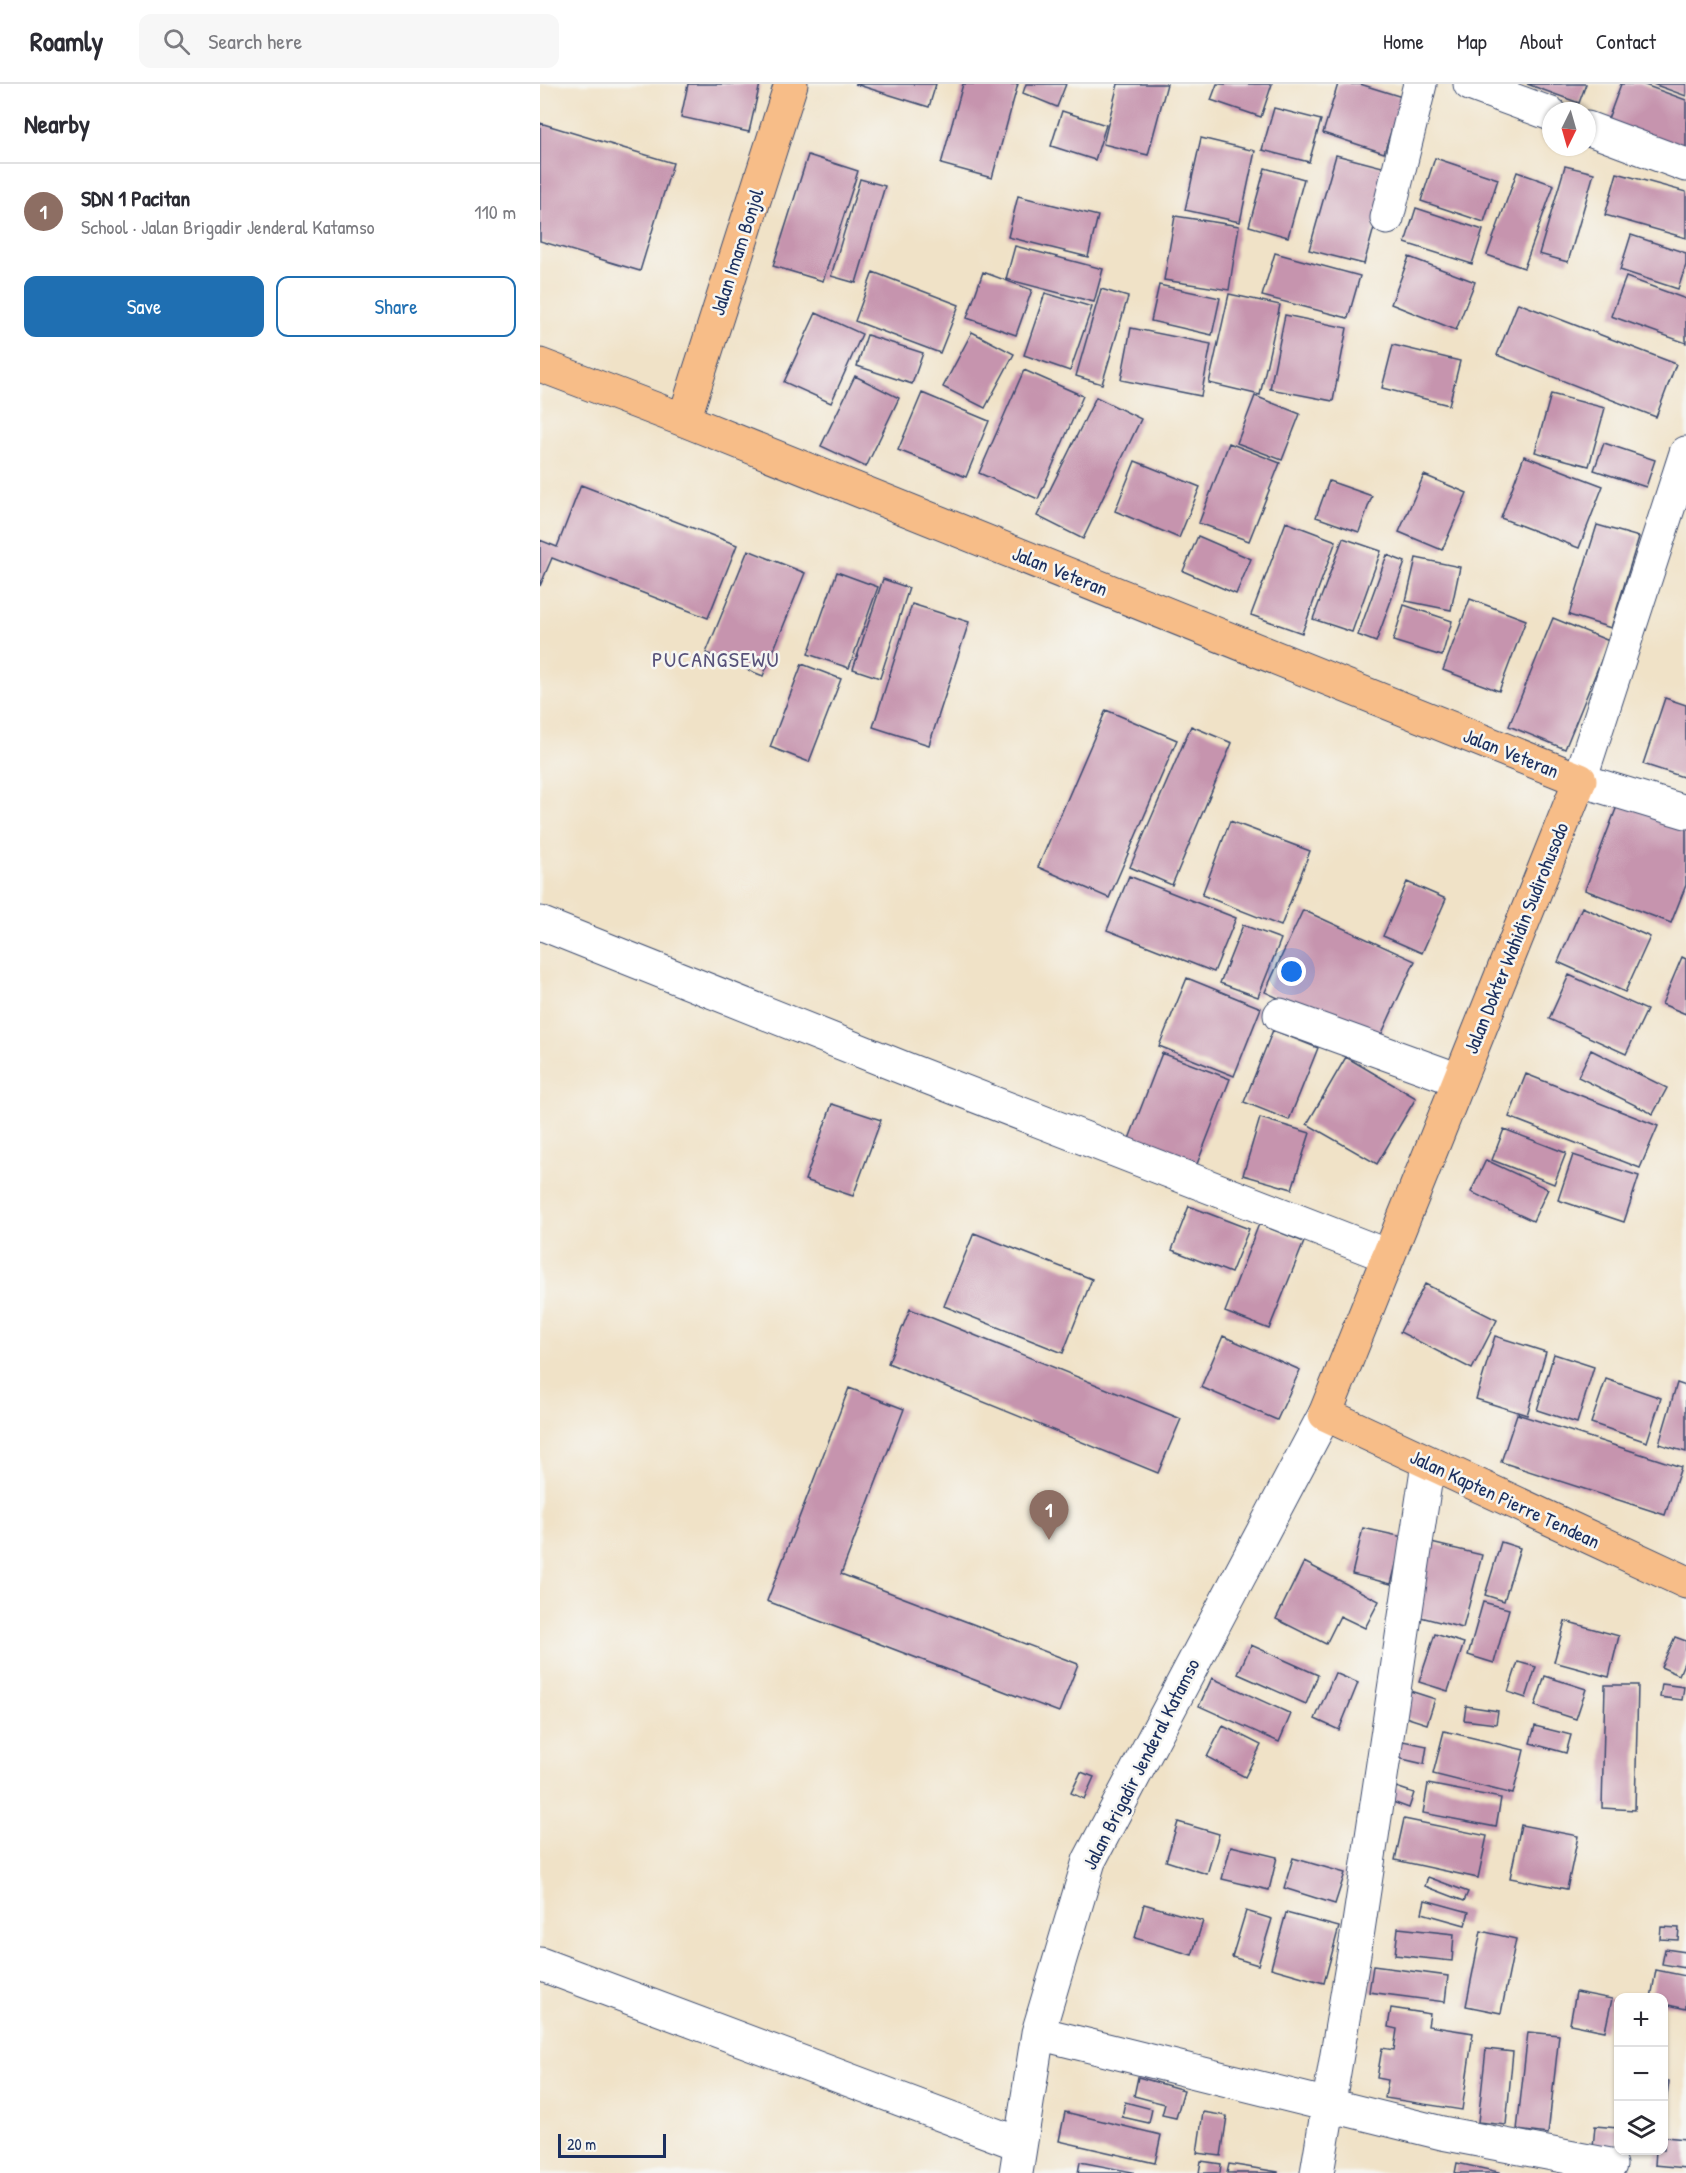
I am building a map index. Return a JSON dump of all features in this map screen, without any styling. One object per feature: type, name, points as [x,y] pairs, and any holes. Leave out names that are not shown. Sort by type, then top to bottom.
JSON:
[{"type":"main road","name":"Jalan Imam Bonjol","points":[[684,420],[791,84]]},
{"type":"main road","name":"Jalan Veteran","points":[[540,365],[684,420],[1580,780]]},
{"type":"main road","name":"Jalan Dokter Wahidin Sudirohusodo","points":[[1324,1414],[1580,780]]},
{"type":"main road","name":"Jalan Kapten Pierre Tendean","points":[[1324,1414],[1686,1582]]},
{"type":"street","points":[[1387,218],[1420,84]]},
{"type":"street","points":[[1470,84],[1542,111]]},
{"type":"street","points":[[1596,131],[1686,165]]},
{"type":"street","name":"Jalan Dokter Wahidin Sudirohusodo","points":[[1580,780],[1686,453]]},
{"type":"street","points":[[1580,780],[1686,812]]},
{"type":"street","points":[[540,923],[906,1069],[1388,1256]]},
{"type":"street","points":[[1280,1015],[1459,1080]]},
{"type":"street","name":"Jalan Brigadir Jenderal Katamso","points":[[1018,2158],[1038,2033],[1089,1861],[1324,1414]]},
{"type":"street","points":[[1317,2173],[1358,1930],[1428,1463]]},
{"type":"street","points":[[540,1964],[1018,2158]]},
{"type":"street","points":[[1038,2033],[1442,2133],[1610,2165]]},
{"type":"building","points":[[688,84],[760,84],[749,132],[681,117]]},
{"type":"building","points":[[855,84],[936,84],[929,107]]},
{"type":"building","points":[[963,84],[1018,84],[992,178],[941,164]]},
{"type":"building","points":[[1026,84],[1066,84],[1057,107],[1023,93]]},
{"type":"building","points":[[1118,84],[1167,84],[1148,155],[1103,144]]},
{"type":"building","points":[[1217,84],[1272,84],[1261,117],[1211,100]]},
{"type":"building","points":[[1338,84],[1360,84],[1402,97],[1384,153],[1323,133]]},
{"type":"building","points":[[1527,84],[1586,84],[1579,102]]},
{"type":"building","points":[[1621,84],[1642,84],[1686,100],[1686,157],[1605,127]]},
{"type":"building","points":[[1653,84],[1686,84],[1686,96]]},
{"type":"building","points":[[1274,108],[1321,120],[1309,162],[1262,150]]},
{"type":"building","points":[[1062,111],[1106,125],[1095,160],[1051,146]]},
{"type":"building","points":[[540,123],[673,163],[640,271],[540,241]]},
{"type":"building","points":[[1201,138],[1255,151],[1240,222],[1185,210]]},
{"type":"building","points":[[808,155],[858,171],[823,281],[773,266]]},
{"type":"building","points":[[1336,155],[1390,169],[1364,264],[1309,250]]},
{"type":"building","points":[[1435,158],[1498,179],[1484,222],[1421,201]]},
{"type":"building","points":[[1565,166],[1594,173],[1568,262],[1539,254]]},
{"type":"building","points":[[1265,168],[1304,179],[1288,237],[1249,226]]},
{"type":"building","points":[[1517,172],[1554,185],[1524,268],[1487,255]]},
{"type":"building","points":[[1617,173],[1686,192],[1686,238],[1605,215]]},
{"type":"building","points":[[860,179],[885,186],[856,283],[831,276]]},
{"type":"building","points":[[1018,196],[1098,216],[1088,257],[1008,237]]},
{"type":"building","points":[[1416,208],[1483,230],[1472,264],[1405,243]]},
{"type":"building","points":[[1175,216],[1239,226],[1229,290],[1164,280]]},
{"type":"building","points":[[1631,235],[1686,253],[1686,265],[1678,289],[1620,270]]},
{"type":"building","points":[[1015,246],[1103,269],[1094,302],[1006,279]]},
{"type":"building","points":[[1275,253],[1360,276],[1348,318],[1262,296]]},
{"type":"building","points":[[1409,257],[1475,282],[1456,330],[1391,304]]},
{"type":"building","points":[[873,272],[959,305],[940,353],[855,321]]},
{"type":"building","points":[[983,272],[1032,290],[1016,335],[967,318]]},
{"type":"building","points":[[1626,277],[1686,299],[1686,343],[1611,316]]},
{"type":"building","points":[[1159,285],[1220,298],[1212,335],[1151,321]]},
{"type":"building","points":[[1101,289],[1128,297],[1102,384],[1076,376]]},
{"type":"building","points":[[1045,293],[1092,307],[1070,371],[1024,355]]},
{"type":"building","points":[[1229,294],[1280,305],[1260,395],[1209,383]]},
{"type":"building","points":[[1518,303],[1676,364],[1656,417],[1497,355]]},
{"type":"building","points":[[816,313],[862,334],[831,403],[784,382]]},
{"type":"building","points":[[1285,315],[1347,328],[1333,401],[1270,389]]},
{"type":"building","points":[[1131,328],[1211,344],[1201,396],[1121,380]]},
{"type":"building","points":[[972,332],[1014,354],[985,408],[943,387]]},
{"type":"building","points":[[867,335],[923,353],[912,384],[857,366]]},
{"type":"building","points":[[1393,345],[1460,361],[1449,405],[1382,388]]},
{"type":"building","points":[[1024,370],[1083,396],[1038,499],[979,473]]},
{"type":"building","points":[[855,376],[899,398],[866,467],[821,446]]},
{"type":"building","points":[[922,393],[989,421],[966,477],[898,450]]},
{"type":"building","points":[[1551,394],[1605,408],[1589,466],[1535,452]]},
{"type":"building","points":[[1255,396],[1300,414],[1282,460],[1237,443]]},
{"type":"building","points":[[1096,397],[1141,419],[1083,539],[1037,516]]},
{"type":"building","points":[[1229,443],[1280,463],[1249,541],[1199,523]]},
{"type":"building","points":[[1604,443],[1655,460],[1646,487],[1594,470]]},
{"type":"building","points":[[1524,456],[1603,486],[1579,548],[1501,518]]},
{"type":"building","points":[[1135,461],[1200,487],[1179,538],[1115,511]]},
{"type":"building","points":[[1424,475],[1467,493],[1442,550],[1399,532]]},
{"type":"building","points":[[1329,481],[1372,496],[1359,532],[1316,517]]},
{"type":"building","points":[[581,485],[737,545],[708,618],[552,558],[540,586],[540,540],[557,547]]},
{"type":"building","points":[[1286,522],[1336,541],[1302,633],[1251,615]]},
{"type":"building","points":[[1597,525],[1639,537],[1611,628],[1569,615]]},
{"type":"building","points":[[1198,536],[1251,559],[1236,594],[1183,571]]},
{"type":"building","points":[[1343,538],[1381,551],[1352,632],[1313,619]]},
{"type":"building","points":[[748,550],[805,573],[763,676],[706,653]]},
{"type":"building","points":[[1387,555],[1405,562],[1376,642],[1358,635]]},
{"type":"building","points":[[1416,558],[1460,567],[1451,610],[1406,601]]},
{"type":"building","points":[[837,572],[878,587],[849,668],[808,654]]},
{"type":"building","points":[[883,579],[909,588],[880,678],[853,669]]},
{"type":"building","points":[[1470,599],[1526,620],[1499,691],[1443,670]]},
{"type":"building","points":[[912,604],[969,622],[929,745],[873,727]]},
{"type":"building","points":[[1404,605],[1452,621],[1442,656],[1393,641]]},
{"type":"building","points":[[1553,618],[1609,641],[1565,749],[1509,726]]},
{"type":"building","points":[[802,664],[841,679],[809,762],[770,747]]},
{"type":"building","points":[[1665,698],[1686,705],[1686,778],[1643,764]]},
{"type":"building","points":[[1106,710],[1177,740],[1109,898],[1038,867]]},
{"type":"building","points":[[1191,726],[1232,743],[1172,885],[1130,867]]},
{"type":"building","points":[[1619,801],[1686,826],[1686,885],[1671,923],[1585,890]]},
{"type":"building","points":[[1230,821],[1310,851],[1281,926],[1202,895]]},
{"type":"building","points":[[1129,876],[1236,918],[1214,972],[1107,930]]},
{"type":"building","points":[[1407,882],[1446,899],[1422,953],[1383,936]]},
{"type":"building","points":[[1582,907],[1650,937],[1625,992],[1558,962]]},
{"type":"building","points":[[1303,910],[1415,961],[1377,1044],[1265,992]]},
{"type":"building","points":[[1243,925],[1281,939],[1258,997],[1220,983]]},
{"type":"building","points":[[1682,957],[1686,959],[1686,1014],[1662,1004]]},
{"type":"building","points":[[1569,975],[1647,1010],[1626,1054],[1549,1019]]},
{"type":"building","points":[[1187,978],[1261,1008],[1234,1076],[1159,1046]]},
{"type":"building","points":[[1273,1030],[1318,1048],[1289,1120],[1244,1102]]},
{"type":"building","points":[[1591,1050],[1667,1088],[1653,1114],[1578,1077]]},
{"type":"building","points":[[1162,1053],[1230,1079],[1197,1164],[1129,1139]]},
{"type":"building","points":[[1346,1057],[1416,1098],[1377,1164],[1307,1124]]},
{"type":"building","points":[[1526,1074],[1658,1126],[1640,1168],[1509,1117]]},
{"type":"building","points":[[832,1104],[881,1120],[853,1196],[805,1180]]},
{"type":"building","points":[[1260,1118],[1310,1133],[1292,1189],[1243,1175]]},
{"type":"building","points":[[1504,1129],[1566,1153],[1554,1184],[1492,1160]]},
{"type":"building","points":[[1573,1155],[1639,1176],[1624,1222],[1558,1200]]},
{"type":"building","points":[[1486,1160],[1548,1189],[1533,1221],[1471,1192]]},
{"type":"building","points":[[1189,1206],[1249,1229],[1231,1273],[1172,1250]]},
{"type":"building","points":[[1259,1224],[1304,1242],[1269,1329],[1225,1312]]},
{"type":"building","points":[[974,1233],[1092,1279],[1063,1353],[944,1306]]},
{"type":"building","points":[[1425,1284],[1497,1320],[1472,1369],[1400,1332]]},
{"type":"building","points":[[910,1309],[1181,1419],[1158,1473],[888,1363]]},
{"type":"building","points":[[1223,1336],[1300,1370],[1277,1420],[1201,1387]]},
{"type":"building","points":[[1495,1336],[1546,1352],[1527,1415],[1476,1399]]},
{"type":"building","points":[[1554,1354],[1594,1367],[1577,1423],[1537,1410]]},
{"type":"building","points":[[1606,1379],[1661,1398],[1647,1442],[1591,1423]]},
{"type":"building","points":[[1677,1383],[1686,1386],[1686,1452],[1659,1444]]},
{"type":"building","points":[[849,1388],[904,1409],[841,1574],[1078,1664],[1059,1712],[767,1601]]},
{"type":"building","points":[[1517,1414],[1681,1467],[1665,1515],[1501,1462]]},
{"type":"building","points":[[1363,1528],[1403,1537],[1391,1584],[1352,1574]]},
{"type":"building","points":[[1427,1542],[1482,1555],[1463,1628],[1409,1614]]},
{"type":"building","points":[[1501,1542],[1520,1548],[1504,1601],[1485,1595]]},
{"type":"building","points":[[1304,1562],[1379,1601],[1365,1628],[1340,1616],[1326,1644],[1276,1619]]},
{"type":"building","points":[[1483,1602],[1509,1609],[1494,1663],[1468,1655]]},
{"type":"building","points":[[1565,1621],[1619,1636],[1609,1677],[1554,1662]]},
{"type":"building","points":[[1435,1634],[1464,1643],[1448,1691],[1419,1682]]},
{"type":"building","points":[[1675,1637],[1686,1641],[1686,1658],[1679,1675],[1661,1667]]},
{"type":"building","points":[[1251,1645],[1318,1675],[1306,1704],[1238,1674]]},
{"type":"building","points":[[1518,1662],[1536,1667],[1526,1698],[1508,1692]]},
{"type":"building","points":[[1335,1673],[1358,1683],[1339,1730],[1315,1719]]},
{"type":"building","points":[[1545,1676],[1586,1689],[1576,1719],[1535,1706]]},
{"type":"building","points":[[1212,1678],[1291,1714],[1279,1742],[1199,1706]]},
{"type":"building","points":[[1662,1684],[1684,1687],[1682,1700],[1660,1697]]},
{"type":"building","points":[[1605,1685],[1638,1685],[1635,1810],[1602,1808]]},
{"type":"building","points":[[1407,1690],[1435,1699],[1427,1724],[1399,1715]]},
{"type":"building","points":[[1466,1706],[1498,1711],[1496,1724],[1464,1720]]},
{"type":"building","points":[[1223,1726],[1261,1745],[1245,1777],[1207,1757]]},
{"type":"building","points":[[1535,1726],[1571,1735],[1566,1753],[1530,1743]]},
{"type":"building","points":[[1444,1731],[1524,1750],[1513,1794],[1433,1774]]},
{"type":"building","points":[[1393,1739],[1427,1746],[1424,1764],[1389,1756]]},
{"type":"building","points":[[1081,1772],[1094,1777],[1084,1799],[1071,1793]]},
{"type":"building","points":[[1387,1784],[1414,1793],[1409,1808],[1382,1798]]},
{"type":"building","points":[[1428,1784],[1501,1798],[1496,1827],[1423,1813]]},
{"type":"building","points":[[1404,1819],[1487,1836],[1478,1878],[1395,1860]]},
{"type":"building","points":[[1178,1822],[1219,1834],[1207,1874],[1166,1861]]},
{"type":"building","points":[[1521,1825],[1578,1836],[1567,1889],[1510,1878]]},
{"type":"building","points":[[1231,1846],[1277,1857],[1269,1890],[1222,1879]]},
{"type":"building","points":[[1293,1858],[1345,1873],[1335,1904],[1284,1888]]},
{"type":"building","points":[[1428,1877],[1468,1892],[1464,1901],[1425,1886]]},
{"type":"building","points":[[1425,1900],[1469,1912],[1465,1925],[1422,1913]]},
{"type":"building","points":[[1144,1904],[1203,1921],[1192,1955],[1135,1938]]},
{"type":"building","points":[[1246,1911],[1272,1919],[1258,1965],[1232,1957]]},
{"type":"building","points":[[1286,1913],[1339,1927],[1324,1983],[1271,1968]]},
{"type":"building","points":[[1661,1927],[1679,1928],[1678,1940],[1660,1939]]},
{"type":"building","points":[[1398,1928],[1454,1934],[1452,1961],[1395,1955]]},
{"type":"building","points":[[1481,1931],[1516,1939],[1501,2013],[1466,2006]]},
{"type":"building","points":[[1665,1949],[1686,1952],[1686,1968],[1662,1964]]},
{"type":"building","points":[[1373,1966],[1448,1976],[1445,2002],[1369,1992]]},
{"type":"building","points":[[1656,1970],[1686,1976],[1686,2009],[1668,2005],[1668,1993],[1652,1993]]},
{"type":"building","points":[[1576,1992],[1612,1999],[1605,2031],[1570,2024]]},
{"type":"building","points":[[1391,2008],[1430,2014],[1428,2026],[1473,2033],[1462,2110],[1385,2098],[1388,2080],[1377,2078],[1382,2048],[1394,2050],[1397,2029],[1388,2027]]},
{"type":"building","points":[[1528,2032],[1559,2035],[1548,2134],[1517,2130]]},
{"type":"building","points":[[1486,2049],[1513,2052],[1506,2125],[1478,2122]]},
{"type":"building","points":[[1138,2077],[1184,2090],[1176,2118],[1162,2115],[1165,2104],[1134,2096]]},
{"type":"building","points":[[1125,2102],[1152,2109],[1149,2123],[1122,2117]]},
{"type":"building","points":[[1065,2112],[1161,2135],[1155,2163],[1059,2141]]},
{"type":"building","points":[[1203,2112],[1227,2116],[1221,2156],[1197,2153]]},
{"type":"building","points":[[1595,2126],[1614,2128],[1614,2150],[1593,2148]]},
{"type":"building","points":[[1668,2137],[1686,2139],[1686,2168],[1655,2165],[1656,2155],[1668,2155]]},
{"type":"building","points":[[1201,2161],[1221,2164],[1220,2173],[1199,2173]]},
{"type":"building","points":[[1080,2162],[1133,2172],[1133,2173],[1078,2173]]},
{"type":"building","points":[[1457,2163],[1499,2172],[1499,2173],[1455,2173]]},
{"type":"building","points":[[1229,2164],[1278,2172],[1278,2173],[1227,2173]]},
{"type":"place","name":"SDN 1 Pacitan","points":[[1049,1540]]},
{"type":"district","name":"PUCANGSEWU","points":[[716,659]]}]
